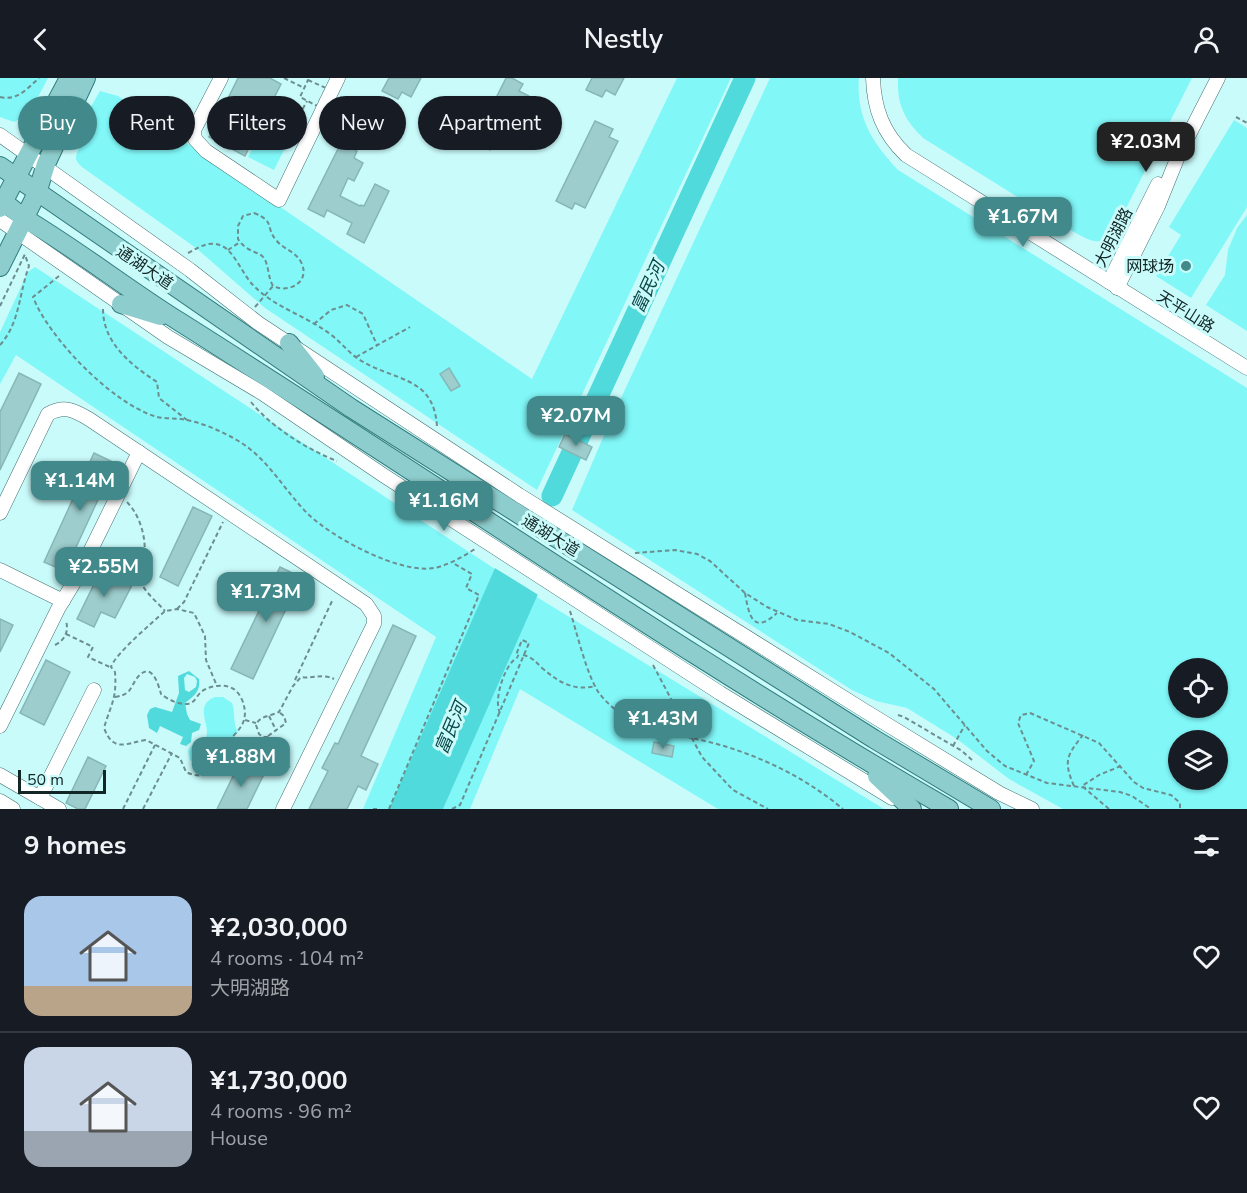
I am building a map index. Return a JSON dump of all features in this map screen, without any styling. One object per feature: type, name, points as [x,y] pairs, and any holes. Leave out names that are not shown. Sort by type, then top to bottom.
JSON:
[{"type":"main road","points":[[1,207],[69,78]]},
{"type":"main road","points":[[0,267],[37,193],[44,168],[86,78]]},
{"type":"main road","name":"通湖大道","points":[[0,166],[328,391],[526,520],[864,733],[992,809]]},
{"type":"main road","name":"通湖大道","points":[[1,207],[21,225],[178,321],[676,643],[949,809]]},
{"type":"main road","points":[[112,302],[178,321]]},
{"type":"main road","points":[[289,343],[328,391]]},
{"type":"main road","points":[[849,750],[911,809]]},
{"type":"street","points":[[221,78],[194,130],[195,140],[207,151],[279,200],[338,78]]},
{"type":"street","name":"天平山路","points":[[873,78],[874,94],[881,121],[895,144],[906,154],[1114,282],[1247,360]]},
{"type":"street","name":"天平山路","points":[[880,78],[882,105],[888,119],[904,144],[915,154],[1247,368]]},
{"type":"street","name":"大明湖路","points":[[1114,282],[1212,78]]},
{"type":"street","name":"大明湖路","points":[[1114,282],[1158,206],[1179,154],[1218,78]]},
{"type":"street","points":[[0,135],[190,270],[258,323],[597,543],[930,751],[999,793],[1032,809]]},
{"type":"street","points":[[21,225],[112,302],[262,393],[383,475],[720,693],[911,809]]},
{"type":"street","points":[[0,513],[48,414],[60,408],[76,411],[366,604],[374,616],[370,632],[283,809]]},
{"type":"street","points":[[0,726],[139,452]]},
{"type":"street","points":[[0,570],[63,601]]},
{"type":"street","points":[[40,798],[94,690]]},
{"type":"street","points":[[0,775],[59,809]]},
{"type":"street","points":[[0,801],[13,809]]},
{"type":"path","points":[[0,97],[10,98],[24,92],[39,78]]},
{"type":"path","points":[[284,78],[304,88]]},
{"type":"path","points":[[317,84],[320,78]]},
{"type":"path","points":[[300,96],[308,80],[326,88],[317,106],[307,101]]},
{"type":"path","points":[[1236,117],[1247,123]]},
{"type":"path","points":[[254,213],[268,221],[276,240],[297,256],[303,267],[301,281],[294,287],[286,290],[273,286],[265,259],[246,249],[240,242],[237,232],[243,216],[254,213]]},
{"type":"path","points":[[228,250],[240,242]]},
{"type":"path","points":[[188,253],[206,243],[219,244],[228,250],[252,284],[265,296],[330,334],[369,366],[420,387],[429,399],[437,418],[438,433]]},
{"type":"path","points":[[0,345],[6,339],[20,306],[29,266],[25,255]]},
{"type":"path","points":[[63,273],[33,297],[42,315],[65,346],[100,382],[132,404],[153,416],[187,420],[222,432],[253,452],[273,470],[309,514],[335,536],[360,550],[419,568],[433,568],[452,562],[479,547]]},
{"type":"path","points":[[253,309],[273,286]]},
{"type":"path","points":[[112,302],[103,319],[111,340],[137,369],[157,382],[159,398],[187,420]]},
{"type":"path","points":[[314,324],[331,310],[348,305],[363,314],[377,345]]},
{"type":"path","points":[[356,357],[410,327]]},
{"type":"path","points":[[118,494],[136,511],[140,521],[145,550],[142,585],[165,611]]},
{"type":"path","points":[[177,609],[184,602],[229,512]]},
{"type":"path","points":[[634,553],[675,550],[697,554],[710,561],[745,594],[778,613],[797,620],[829,624],[850,632],[889,653],[934,689],[998,761],[1047,783],[1082,786],[1126,794],[1151,809]]},
{"type":"path","points":[[389,809],[479,595],[466,588],[472,574],[452,562]]},
{"type":"path","points":[[245,720],[256,723],[279,712],[339,586]]},
{"type":"path","points":[[745,594],[748,611],[754,622],[767,622],[778,613]]},
{"type":"path","points":[[567,603],[596,686],[611,705],[643,725],[662,732],[726,747],[788,772],[810,784],[843,809]]},
{"type":"path","points":[[112,668],[112,663],[117,656],[165,611],[177,609],[194,613],[200,623],[208,668],[217,686]]},
{"type":"path","points":[[66,634],[93,647],[88,657],[116,672],[115,697],[104,728],[112,742],[118,745],[145,740],[180,758],[186,772],[198,777],[209,773],[214,768],[221,750],[238,732],[245,720],[243,700],[236,690],[230,687],[217,686],[205,690],[191,703],[184,704],[160,694],[157,678],[147,672],[138,676],[130,690],[124,695],[115,697]]},
{"type":"path","points":[[452,809],[460,804],[529,643],[522,640],[516,655],[519,656]]},
{"type":"path","points":[[500,713],[497,707],[499,692],[512,660],[524,654],[533,658],[561,682],[582,689],[596,686]]},
{"type":"path","points":[[651,656],[653,665],[702,757],[726,785],[743,797],[768,809]]},
{"type":"path","points":[[293,686],[301,677],[310,678],[322,675],[344,684]]},
{"type":"path","points":[[256,723],[259,734],[268,737],[286,723],[284,716],[279,712]]},
{"type":"path","points":[[1026,775],[1034,761],[1031,749],[1018,723],[1021,715],[1030,713],[1099,743],[1134,782],[1143,788],[1177,798],[1180,809]]},
{"type":"path","points":[[268,716],[276,730]]},
{"type":"path","points":[[953,746],[965,725]]},
{"type":"path","points":[[1074,786],[1067,760],[1070,751],[1083,735]]},
{"type":"path","points":[[268,737],[272,750],[282,761],[301,772]]},
{"type":"path","points":[[123,809],[155,745]]},
{"type":"path","points":[[143,809],[172,753]]},
{"type":"path","points":[[1082,786],[1099,775],[1121,766]]},
{"type":"path","points":[[1082,786],[1109,809]]},
{"type":"path","points":[[460,804],[462,809]]},
{"type":"shaded area","points":[[0,78],[48,78],[38,96],[18,96],[18,120],[14,122],[0,117]]},
{"type":"shaded area","points":[[677,78],[731,78],[537,490],[265,308],[196,248],[82,167],[76,158],[78,150],[97,150],[97,96],[100,91],[118,96],[109,96],[109,150],[195,149],[532,379]]},
{"type":"shaded area","points":[[770,78],[859,78],[863,117],[873,139],[898,170],[1247,388],[1247,809],[1063,809],[1009,779],[957,739],[907,708],[876,701],[852,690],[572,510],[608,426]]},
{"type":"shaded area","points":[[898,78],[1192,78],[1114,232],[1104,240],[1095,241],[1074,232],[923,138],[906,118],[900,104]]},
{"type":"shaded area","points":[[1234,120],[1247,128],[1247,207],[1191,298],[1156,276],[1181,235],[1169,227]]},
{"type":"shaded area","points":[[252,150],[284,150],[274,170],[248,157]]},
{"type":"shaded area","points":[[1247,215],[1247,331],[1206,305],[1225,275],[1228,250],[1237,228]]},
{"type":"shaded area","points":[[35,267],[495,569],[393,809],[363,809],[436,637],[16,355],[0,384],[0,332],[28,272]]},
{"type":"shaded area","points":[[535,596],[884,809],[718,809],[520,689],[470,809],[443,809]]},
{"type":"shaded area","points":[[215,697],[223,697],[232,703],[238,732],[219,754],[210,756],[204,763],[197,764],[190,760],[188,751],[192,745],[206,739],[204,707]]},
{"type":"water","points":[[495,568],[538,594],[443,809],[389,809]]},
{"type":"water","points":[[189,671],[199,679],[198,690],[185,703],[190,720],[201,724],[199,730],[192,733],[191,742],[186,746],[180,744],[183,737],[160,726],[157,733],[149,728],[147,715],[150,709],[155,707],[172,712],[179,693],[178,676]],"holes":[[[187,674],[195,677],[196,687],[189,692],[185,690],[184,678]]]},
{"type":"pier","points":[[496,565],[539,592],[540,596],[492,566]]},
{"type":"building","points":[[238,78],[270,78],[281,84],[275,96],[229,96]]},
{"type":"building","points":[[389,78],[421,78],[411,97],[402,92],[400,96],[392,96],[382,91]]},
{"type":"building","points":[[506,78],[512,78],[523,84],[519,91],[529,96],[497,96]]},
{"type":"building","points":[[592,78],[624,78],[615,95],[606,90],[602,97],[586,90]]},
{"type":"building","points":[[595,121],[613,129],[609,137],[618,141],[585,208],[575,203],[572,209],[556,201]]},
{"type":"building","points":[[234,150],[248,150],[245,156]]},
{"type":"building","points":[[338,150],[357,151],[354,158],[363,163],[354,181],[348,178],[340,196],[364,206],[375,184],[389,191],[364,243],[347,234],[352,223],[327,210],[324,217],[308,209]]},
{"type":"building","points":[[449,368],[460,386],[451,391],[440,374]]},
{"type":"building","points":[[19,373],[41,384],[0,470],[0,412]]},
{"type":"building","points":[[565,434],[592,447],[586,460],[559,447]]},
{"type":"building","points":[[94,453],[115,463],[65,571],[44,562]]},
{"type":"building","points":[[193,507],[212,516],[178,586],[160,577]]},
{"type":"building","points":[[280,567],[301,577],[253,679],[231,669]]},
{"type":"building","points":[[101,570],[132,585],[115,618],[101,612],[94,627],[77,619]]},
{"type":"building","points":[[0,619],[13,625],[0,652]]},
{"type":"building","points":[[393,625],[416,636],[361,756],[378,764],[366,790],[358,786],[347,809],[309,809],[328,771],[322,768],[335,743],[338,744]]},
{"type":"building","points":[[46,660],[70,672],[44,725],[20,713]]},
{"type":"building","points":[[654,742],[674,746],[672,757],[652,753]]},
{"type":"building","points":[[88,757],[106,766],[85,809],[78,809],[66,803]]},
{"type":"building","points":[[240,762],[264,774],[247,809],[217,809]]},
{"type":"waterway","name":"富民河","points":[[552,496],[745,78]]},
{"type":"place","name":"网球场","points":[[1186,266]]}]
